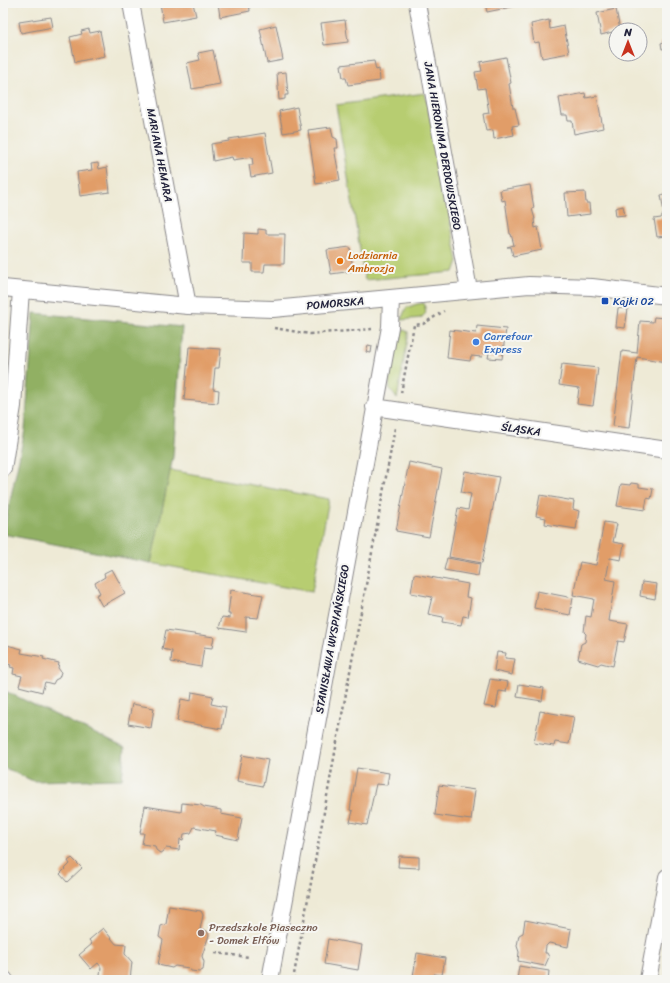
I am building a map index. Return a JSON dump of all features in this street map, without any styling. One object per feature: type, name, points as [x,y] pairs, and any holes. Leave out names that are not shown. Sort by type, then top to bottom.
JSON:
[{"type":"street","name":"MARIANA HEMARA","points":[[131,3],[188,306]]},
{"type":"street","name":"JANA HIERONIMA DERDOWSKIEGO","points":[[417,3],[469,290]]},
{"type":"street","name":"POMORSKA","points":[[3,288],[188,306],[273,309],[529,285],[592,287],[667,296]]},
{"type":"street","points":[[3,469],[12,406],[21,290]]},
{"type":"street","name":"STANISŁAWA WYSPIAŃSKIEGO","points":[[270,980],[374,407],[390,327],[391,298]]},
{"type":"street","name":"ŚLĄSKA","points":[[374,407],[667,450]]},
{"type":"street","points":[[648,980],[667,877]]},
{"type":"path","points":[[401,394],[414,325],[430,320],[447,309]]},
{"type":"path","points":[[268,327],[310,334],[376,328]]},
{"type":"path","points":[[294,980],[396,421]]},
{"type":"path","points":[[216,953],[249,957]]},
{"type":"green space","points":[[425,93],[458,261],[454,272],[365,280],[336,105]]},
{"type":"green space","points":[[424,303],[426,313],[421,318],[401,320],[406,308]]},
{"type":"green space","points":[[34,313],[182,327],[173,457],[151,563],[3,534],[25,430]]},
{"type":"green space","points":[[404,330],[408,332],[408,338],[397,399],[390,389],[389,382],[398,331]]},
{"type":"green space","points":[[170,470],[329,499],[312,592],[151,563]]},
{"type":"green space","points":[[3,690],[125,748],[122,779],[33,781],[3,767]]},
{"type":"building","points":[[160,3],[193,3],[196,16],[163,22]]},
{"type":"building","points":[[218,3],[249,3],[250,11],[220,17]]},
{"type":"building","points":[[485,3],[515,3],[516,6],[487,12]]},
{"type":"building","points":[[616,9],[618,22],[608,22],[608,33],[601,35],[597,13]]},
{"type":"building","points":[[51,17],[53,27],[21,33],[19,22]]},
{"type":"building","points":[[345,20],[348,42],[324,45],[321,23]]},
{"type":"building","points":[[549,20],[550,29],[564,26],[569,53],[542,58],[539,42],[534,43],[531,24]]},
{"type":"building","points":[[276,25],[283,60],[267,63],[260,29]]},
{"type":"building","points":[[89,29],[90,33],[100,31],[105,56],[75,62],[70,37],[82,34],[81,31]]},
{"type":"building","points":[[667,41],[667,48],[662,49],[661,43]]},
{"type":"building","points":[[213,50],[220,84],[192,89],[187,63],[200,60],[198,53]]},
{"type":"building","points":[[506,57],[511,83],[509,84],[513,108],[515,108],[519,125],[512,126],[514,135],[494,139],[493,130],[486,131],[483,114],[489,113],[485,88],[478,89],[475,72],[482,71],[480,62]]},
{"type":"building","points":[[374,61],[376,70],[379,69],[380,81],[348,85],[346,78],[343,78],[341,65]]},
{"type":"building","points":[[286,72],[288,95],[285,95],[285,99],[279,100],[277,73]]},
{"type":"building","points":[[585,93],[586,98],[597,96],[603,128],[574,134],[572,121],[568,121],[567,115],[562,115],[559,98]]},
{"type":"building","points":[[297,107],[301,130],[283,133],[279,111]]},
{"type":"building","points":[[331,127],[333,137],[337,139],[338,148],[334,148],[340,180],[316,184],[308,130]]},
{"type":"building","points":[[265,133],[272,173],[251,177],[249,165],[253,165],[252,157],[233,160],[232,157],[213,161],[211,144],[229,141],[229,139]]},
{"type":"building","points":[[98,163],[99,169],[107,167],[110,192],[80,196],[77,172],[92,170],[91,164]]},
{"type":"building","points":[[530,185],[534,208],[532,209],[535,219],[535,228],[538,227],[542,250],[513,256],[511,247],[507,247],[514,245],[510,234],[505,200],[502,201],[500,190]]},
{"type":"building","points":[[585,192],[586,203],[589,203],[590,214],[567,217],[565,193]]},
{"type":"building","points":[[667,194],[667,236],[657,237],[654,219],[661,218],[664,213],[661,195]]},
{"type":"building","points":[[623,206],[625,215],[616,216],[615,208]]},
{"type":"building","points":[[258,229],[266,230],[266,234],[285,234],[284,264],[265,264],[264,272],[252,272],[252,263],[243,263],[244,233],[258,234]]},
{"type":"building","name":"Lodziarnia Ambrozja","points":[[350,247],[353,271],[331,274],[327,250]]},
{"type":"building","points":[[618,308],[628,309],[625,328],[616,327]]},
{"type":"building","points":[[654,317],[664,318],[664,323],[667,324],[667,362],[637,357],[629,428],[613,426],[622,351],[637,353],[640,321],[653,322]]},
{"type":"building","name":"Carrefour Express","points":[[477,326],[506,329],[502,359],[488,358],[489,353],[483,352],[482,357],[471,356],[470,361],[447,358],[450,330],[476,333]]},
{"type":"building","points":[[368,345],[372,346],[371,353],[366,352]]},
{"type":"building","points":[[189,347],[221,349],[219,368],[215,368],[213,389],[219,390],[218,403],[184,400]]},
{"type":"building","points":[[562,364],[598,368],[593,406],[577,404],[579,388],[559,385]]},
{"type":"building","points":[[409,462],[442,469],[429,537],[396,531]]},
{"type":"building","points":[[465,471],[499,477],[482,563],[449,557],[458,508],[468,510],[471,494],[461,492]]},
{"type":"building","points":[[631,483],[639,484],[639,487],[653,489],[651,499],[647,498],[645,510],[617,506],[621,484],[630,485]]},
{"type":"building","points":[[540,495],[574,501],[573,509],[579,511],[576,529],[545,524],[546,518],[536,516]]},
{"type":"building","points":[[604,522],[617,524],[613,542],[624,544],[621,560],[610,558],[606,579],[615,581],[609,621],[628,624],[624,642],[618,641],[613,666],[601,663],[598,665],[578,659],[581,644],[585,642],[586,634],[584,632],[586,616],[591,617],[594,599],[573,595],[580,562],[596,565]]},
{"type":"building","points":[[447,558],[480,564],[478,576],[444,570]]},
{"type":"building","points":[[112,569],[125,593],[102,606],[96,595],[100,593],[95,583],[105,577],[104,573]]},
{"type":"building","points":[[414,574],[468,584],[466,597],[471,598],[468,617],[463,616],[461,625],[442,622],[443,617],[428,614],[432,597],[411,593]]},
{"type":"building","points":[[642,582],[657,584],[655,599],[640,596]]},
{"type":"building","points":[[231,590],[263,595],[258,618],[246,617],[246,632],[219,628],[222,617],[230,618],[230,614],[228,614]]},
{"type":"building","points":[[537,591],[573,598],[570,615],[534,608]]},
{"type":"building","points":[[166,630],[214,637],[212,648],[204,647],[201,667],[171,662],[172,651],[162,649]]},
{"type":"building","points":[[3,644],[22,649],[21,653],[44,657],[43,659],[59,663],[58,668],[61,672],[59,678],[55,680],[53,684],[45,682],[42,692],[19,686],[22,676],[13,674],[14,668],[10,667],[11,665],[3,663]]},
{"type":"building","points":[[497,652],[506,653],[505,658],[515,659],[512,675],[494,671]]},
{"type":"building","points":[[490,679],[508,682],[506,692],[499,691],[496,708],[484,706]]},
{"type":"building","points":[[519,684],[544,688],[542,701],[517,697]]},
{"type":"building","points":[[192,692],[213,696],[211,704],[226,707],[222,729],[177,721],[181,699],[191,701]]},
{"type":"building","points":[[132,704],[154,708],[151,728],[128,724]]},
{"type":"building","points":[[540,711],[574,717],[569,744],[555,742],[554,746],[534,743]]},
{"type":"building","points":[[242,755],[268,760],[263,786],[237,781]]},
{"type":"building","points":[[357,768],[389,773],[387,785],[376,784],[367,825],[350,822],[353,811],[350,810]]},
{"type":"building","points":[[439,785],[475,790],[471,820],[435,815]]},
{"type":"building","points":[[182,803],[201,805],[204,807],[221,810],[221,814],[242,818],[238,840],[215,835],[216,831],[194,827],[191,833],[184,834],[183,840],[180,839],[179,850],[166,848],[160,853],[156,850],[155,846],[142,844],[144,833],[140,833],[145,806],[181,812]]},
{"type":"building","points":[[399,856],[419,857],[419,868],[398,867]]},
{"type":"building","points":[[72,858],[82,868],[67,882],[60,874],[70,864],[68,861]]},
{"type":"building","name":"Przedszkole Piaseczno - Domek Elfów","points":[[169,906],[201,911],[203,915],[200,930],[207,931],[209,935],[202,956],[204,962],[203,970],[199,972],[191,971],[189,968],[175,966],[172,968],[158,965],[163,940],[159,937],[161,926],[166,924]]},
{"type":"building","points":[[525,920],[571,929],[568,947],[549,943],[546,946],[545,953],[547,953],[549,957],[545,966],[518,961],[519,952],[517,946],[519,935],[523,933]]},
{"type":"building","points":[[103,928],[116,944],[126,945],[125,954],[132,962],[130,980],[105,980],[105,977],[100,976],[101,967],[98,963],[91,969],[79,955],[92,944],[89,940]]},
{"type":"building","points":[[328,939],[362,945],[358,970],[324,964]]},
{"type":"building","points":[[417,953],[445,958],[442,975],[434,974],[433,980],[424,980],[413,976]]},
{"type":"building","points":[[519,966],[549,971],[548,980],[517,980]]},
{"type":"place","name":"Lodziarnia Ambrozja","points":[[340,261]]},
{"type":"place","name":"Kajki 02","points":[[605,301]]},
{"type":"place","name":"Carrefour Express","points":[[476,342]]},
{"type":"place","name":"Przedszkole Piaseczno - Domek Elfów","points":[[201,933]]}]
